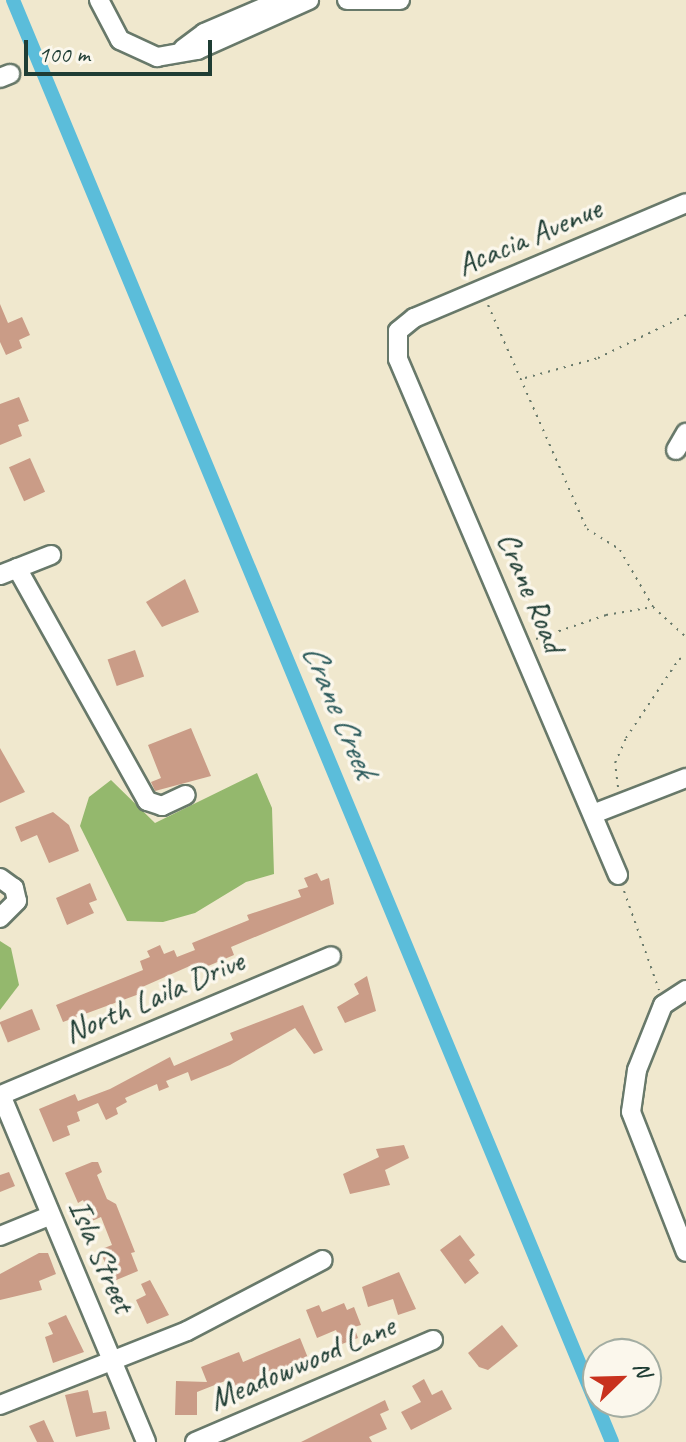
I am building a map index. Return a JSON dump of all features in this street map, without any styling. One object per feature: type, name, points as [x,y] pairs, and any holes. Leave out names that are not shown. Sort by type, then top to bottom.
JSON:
[{"type":"street","points":[[99,0],[120,40],[140,52],[157,57],[220,40],[309,0]]},
{"type":"street","points":[[181,51],[204,33],[281,0]]},
{"type":"street","points":[[347,0],[400,0]]},
{"type":"street","name":"Acacia Avenue","points":[[398,331],[414,318],[686,203]]},
{"type":"street","name":"Crane Road","points":[[398,331],[398,359],[618,875]]},
{"type":"street","points":[[676,450],[686,433]]},
{"type":"street","points":[[51,555],[9,571],[147,801],[162,806],[186,795]]},
{"type":"street","points":[[593,814],[686,778]]},
{"type":"street","points":[[0,878],[13,886],[17,901],[0,918]]},
{"type":"street","name":"North Laila Drive","points":[[0,1094],[331,956]]},
{"type":"street","points":[[686,990],[663,1005],[637,1070],[631,1112],[686,1252]]},
{"type":"street","name":"Isla Street","points":[[0,1094],[146,1442]]},
{"type":"street","points":[[0,1236],[49,1216]]},
{"type":"street","points":[[0,1405],[187,1331],[323,1260]]},
{"type":"street","name":"Meadowwood Lane","points":[[195,1442],[433,1340]]},
{"type":"path","points":[[478,291],[524,378],[587,529],[620,550],[653,607],[686,637]]},
{"type":"path","points":[[524,378],[598,358],[686,315]]},
{"type":"path","points":[[519,642],[606,615],[653,607]]},
{"type":"path","points":[[611,794],[620,785],[615,763],[626,738],[679,659],[686,658]]},
{"type":"path","points":[[618,875],[663,1005]]},
{"type":"green space","points":[[257,773],[272,808],[274,874],[246,882],[195,913],[163,922],[127,921],[80,826],[89,797],[111,780],[155,823]]},
{"type":"green space","points":[[0,941],[11,948],[19,985],[0,1010]]},
{"type":"building","points":[[0,304],[8,323],[22,317],[30,335],[19,340],[22,348],[6,355],[0,342]]},
{"type":"building","points":[[19,397],[29,421],[18,425],[22,436],[0,445],[0,404]]},
{"type":"building","points":[[30,458],[45,492],[24,501],[9,467]]},
{"type":"building","points":[[185,579],[199,612],[162,627],[146,602]]},
{"type":"building","points":[[135,650],[144,676],[117,686],[108,659]]},
{"type":"building","points":[[191,728],[211,776],[155,791],[151,782],[161,778],[148,745]]},
{"type":"building","points":[[0,748],[25,792],[0,803]]},
{"type":"building","points":[[53,812],[69,825],[79,851],[49,863],[37,835],[21,842],[15,827]]},
{"type":"building","points":[[317,873],[321,881],[329,878],[334,904],[231,947],[234,955],[194,972],[192,965],[140,988],[142,993],[63,1022],[56,1005],[143,970],[140,961],[150,957],[147,951],[160,945],[164,954],[174,950],[177,957],[195,950],[192,943],[249,920],[247,915],[301,897],[298,890],[308,887],[304,878]]},
{"type":"building","points":[[90,883],[97,900],[89,903],[94,913],[67,925],[56,898]]},
{"type":"building","points":[[367,976],[376,1011],[345,1023],[337,1007],[359,994],[354,984]]},
{"type":"building","points":[[303,1005],[323,1050],[314,1054],[295,1028],[230,1065],[191,1081],[188,1072],[166,1081],[169,1087],[159,1091],[157,1084],[125,1098],[127,1102],[116,1108],[118,1114],[106,1120],[98,1103],[77,1112],[80,1121],[67,1126],[70,1135],[53,1142],[39,1109],[75,1094],[78,1101],[110,1089],[170,1057],[174,1066],[233,1040],[230,1033]]},
{"type":"building","points":[[32,1009],[40,1029],[8,1043],[0,1022]]},
{"type":"building","points":[[404,1145],[409,1158],[385,1170],[390,1185],[350,1194],[343,1174],[379,1157],[376,1149]]},
{"type":"building","points":[[98,1162],[102,1172],[97,1175],[107,1199],[116,1204],[135,1252],[131,1253],[138,1271],[114,1281],[99,1250],[112,1245],[101,1217],[92,1221],[83,1200],[78,1203],[65,1173]]},
{"type":"building","points":[[9,1172],[15,1186],[0,1192],[0,1175]]},
{"type":"building","points":[[460,1235],[475,1255],[469,1260],[479,1273],[465,1284],[440,1250]]},
{"type":"building","points":[[39,1253],[48,1253],[56,1274],[39,1281],[42,1290],[0,1300],[0,1274]]},
{"type":"building","points":[[399,1272],[416,1309],[398,1315],[393,1299],[368,1307],[362,1287]]},
{"type":"building","points":[[150,1280],[169,1315],[147,1324],[136,1300],[146,1295],[141,1284]]},
{"type":"building","points":[[344,1303],[347,1310],[354,1307],[361,1325],[354,1327],[358,1338],[342,1344],[336,1330],[317,1338],[306,1310],[319,1305],[322,1312]]},
{"type":"building","points":[[66,1315],[84,1352],[53,1363],[45,1337],[53,1334],[48,1323]]},
{"type":"building","points":[[502,1325],[518,1346],[488,1370],[479,1367],[468,1353]]},
{"type":"building","points":[[300,1338],[308,1358],[233,1389],[230,1379],[197,1392],[197,1415],[175,1415],[176,1381],[207,1382],[201,1367],[239,1352],[243,1362]]},
{"type":"building","points":[[424,1379],[432,1395],[442,1390],[452,1409],[411,1430],[401,1412],[421,1402],[412,1386]]},
{"type":"building","points":[[88,1390],[93,1413],[106,1411],[110,1429],[76,1437],[65,1395]]},
{"type":"building","points":[[385,1400],[389,1410],[380,1414],[387,1429],[369,1437],[372,1442],[301,1442]]},
{"type":"building","points":[[44,1420],[54,1442],[37,1442],[29,1426]]},
{"type":"waterway","name":"Crane Creek","points":[[13,0],[612,1442]]}]
